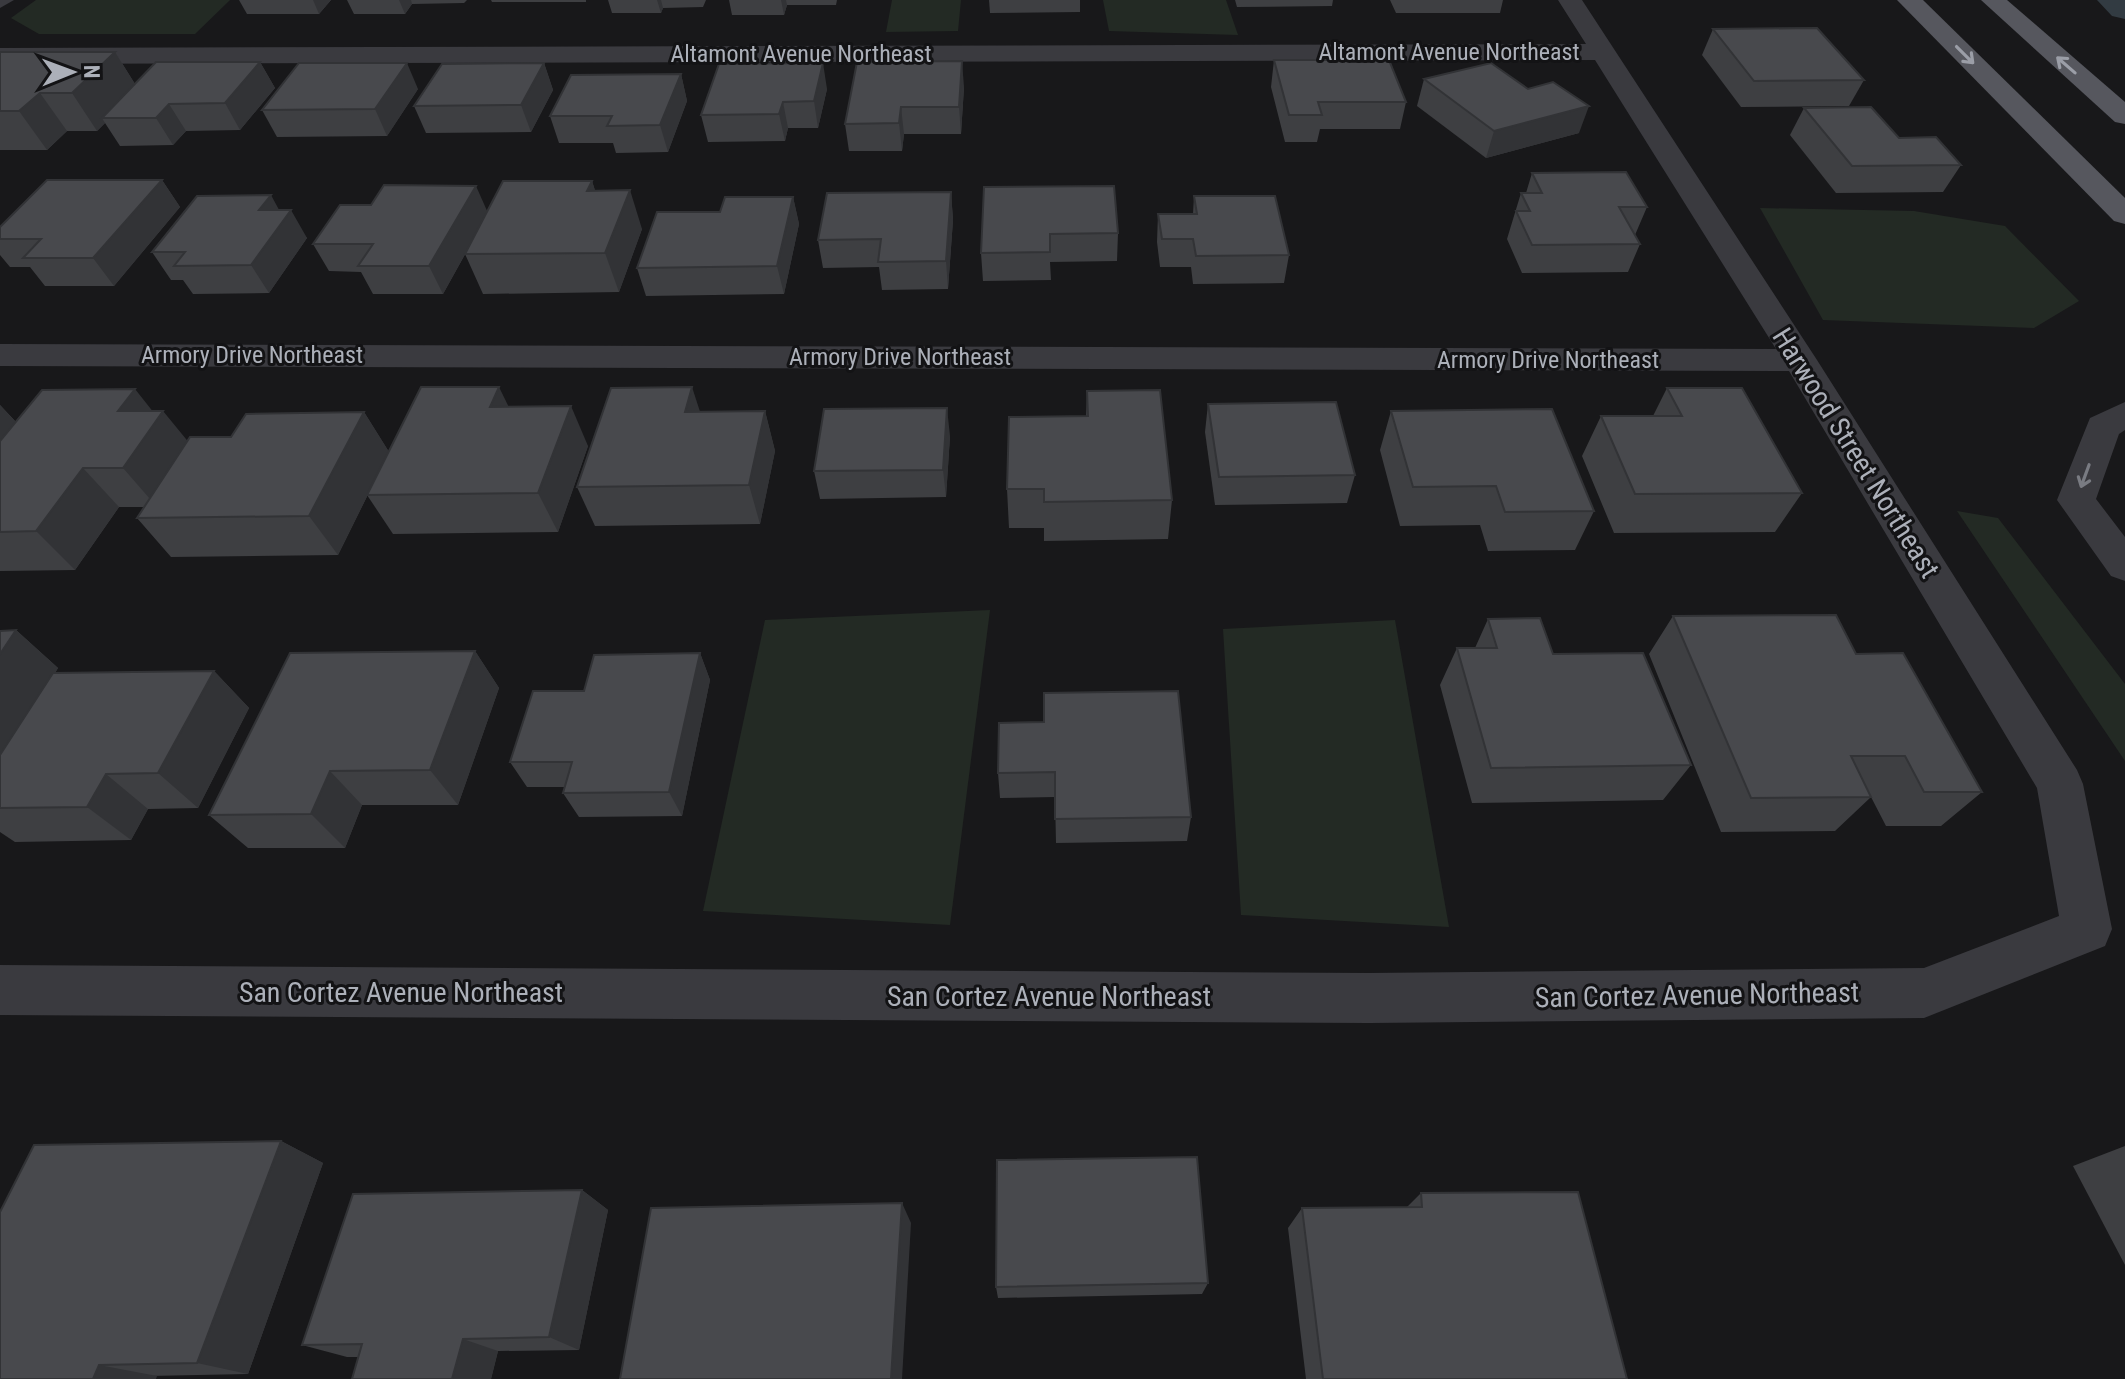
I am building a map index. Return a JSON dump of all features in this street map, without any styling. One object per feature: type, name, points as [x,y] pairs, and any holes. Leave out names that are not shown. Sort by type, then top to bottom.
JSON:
[{"type":"main road","points":[[1909,0],[2125,215]]},
{"type":"main road","points":[[1993,0],[2125,116]]},
{"type":"street","name":"Harwood Street Northeast","points":[[1570,0],[1800,360],[2060,784],[2087,929]]},
{"type":"street","name":"Altamont Avenue Northeast","points":[[0,56],[1602,52]]},
{"type":"street","name":"Armory Drive Northeast","points":[[0,355],[1800,360]]},
{"type":"street","points":[[2125,414],[2103,427],[2076,500],[2125,566]]},
{"type":"street","name":"San Cortez Avenue Northeast","points":[[0,990],[1369,998],[1924,993],[2087,929]]},
{"type":"shaded area","points":[[36,0],[230,0],[195,34],[39,34],[11,18]]},
{"type":"shaded area","points":[[892,0],[961,0],[958,31],[886,32]]},
{"type":"shaded area","points":[[1103,0],[1226,0],[1238,35],[1109,31]]},
{"type":"shaded area","points":[[1760,208],[1914,211],[2005,226],[2079,301],[2034,328],[1823,320]]},
{"type":"shaded area","points":[[1957,511],[1998,518],[2125,684],[2125,761]]},
{"type":"shaded area","points":[[990,610],[950,925],[703,911],[765,620]]},
{"type":"shaded area","points":[[1395,620],[1449,927],[1241,915],[1223,629]]},
{"type":"building","points":[[1817,28],[1864,80],[1754,81],[1713,29]]},
{"type":"building","points":[[0,52],[115,52],[72,93],[40,93],[19,111],[0,111]]},
{"type":"building","points":[[1274,60],[1389,60],[1406,102],[1318,102],[1322,115],[1289,115]]},
{"type":"building","points":[[962,61],[959,107],[901,107],[899,123],[845,124],[857,62]]},
{"type":"building","points":[[156,62],[260,62],[225,103],[169,104],[156,118],[102,118]]},
{"type":"building","points":[[299,63],[407,63],[375,109],[262,110]]},
{"type":"building","points":[[544,63],[521,105],[414,106],[442,64]]},
{"type":"building","points":[[823,63],[814,101],[783,102],[779,114],[701,115],[719,64]]},
{"type":"building","points":[[1491,63],[1528,89],[1553,82],[1589,106],[1494,131],[1424,79]]},
{"type":"building","points":[[681,74],[660,125],[607,126],[612,116],[550,116],[571,75]]},
{"type":"building","points":[[1871,107],[1899,138],[1936,137],[1961,165],[1852,166],[1804,108]]},
{"type":"building","points":[[1626,172],[1647,207],[1619,207],[1640,244],[1532,245],[1516,211],[1530,211],[1521,193],[1542,193],[1532,173]]},
{"type":"building","points":[[47,180],[162,180],[93,258],[23,258],[41,239],[0,239],[0,227]]},
{"type":"building","points":[[503,181],[592,181],[587,191],[630,190],[605,253],[465,254]]},
{"type":"building","points":[[384,185],[476,186],[429,266],[358,266],[373,244],[313,244],[340,205],[371,205]]},
{"type":"building","points":[[1114,186],[1118,233],[1050,234],[1050,252],[981,253],[984,187]]},
{"type":"building","points":[[951,192],[946,261],[878,262],[881,239],[818,240],[827,193]]},
{"type":"building","points":[[271,195],[259,210],[291,210],[251,265],[174,266],[185,252],[152,252],[197,196]]},
{"type":"building","points":[[1194,196],[1275,196],[1289,255],[1196,256],[1193,239],[1162,239],[1158,214],[1197,214]]},
{"type":"building","points":[[725,197],[793,197],[777,266],[637,268],[657,212],[720,212]]},
{"type":"building","points":[[421,387],[499,387],[490,407],[571,406],[538,493],[367,495]]},
{"type":"building","points":[[692,387],[685,412],[765,411],[749,485],[577,487],[611,388]]},
{"type":"building","points":[[1667,388],[1742,388],[1802,493],[1635,494],[1601,416],[1682,416]]},
{"type":"building","points":[[135,389],[118,411],[163,411],[123,468],[83,468],[36,531],[0,532],[0,441],[42,390]]},
{"type":"building","points":[[1160,390],[1172,500],[1044,502],[1044,489],[1007,489],[1009,417],[1088,416],[1087,391]]},
{"type":"building","points":[[1336,402],[1355,475],[1219,477],[1208,404]]},
{"type":"building","points":[[947,408],[943,470],[814,471],[824,409]]},
{"type":"building","points":[[1552,409],[1594,511],[1505,512],[1496,486],[1413,487],[1391,411]]},
{"type":"building","points":[[364,412],[309,516],[137,518],[190,437],[231,437],[246,414]]},
{"type":"building","points":[[1836,615],[1856,654],[1903,653],[1982,792],[1924,792],[1905,756],[1851,756],[1871,797],[1751,798],[1673,616]]},
{"type":"building","points":[[1540,618],[1553,654],[1643,653],[1691,765],[1491,768],[1457,648],[1497,648],[1488,619]]},
{"type":"building","points":[[16,630],[0,654],[0,631]]},
{"type":"building","points":[[475,651],[430,770],[330,771],[311,814],[209,815],[290,653]]},
{"type":"building","points":[[700,653],[669,792],[563,793],[572,762],[510,762],[533,691],[584,691],[594,655]]},
{"type":"building","points":[[214,671],[158,773],[106,774],[87,807],[0,808],[0,755],[53,673]]},
{"type":"building","points":[[1178,691],[1191,817],[1055,819],[1055,772],[998,773],[999,723],[1044,722],[1044,693]]},
{"type":"building","points":[[281,1141],[197,1363],[99,1365],[93,1379],[0,1379],[0,1212],[34,1145]]},
{"type":"building","points":[[1197,1157],[1208,1283],[996,1287],[997,1160]]},
{"type":"building","points":[[582,1190],[549,1337],[463,1339],[452,1379],[352,1379],[362,1344],[302,1345],[353,1194]]},
{"type":"building","points":[[1578,1192],[1627,1379],[1323,1379],[1302,1208],[1422,1207],[1421,1193]]},
{"type":"building","points":[[902,1203],[891,1379],[620,1379],[651,1208]]},
{"type":"waterway","points":[[2115,0],[2125,8]]}]
